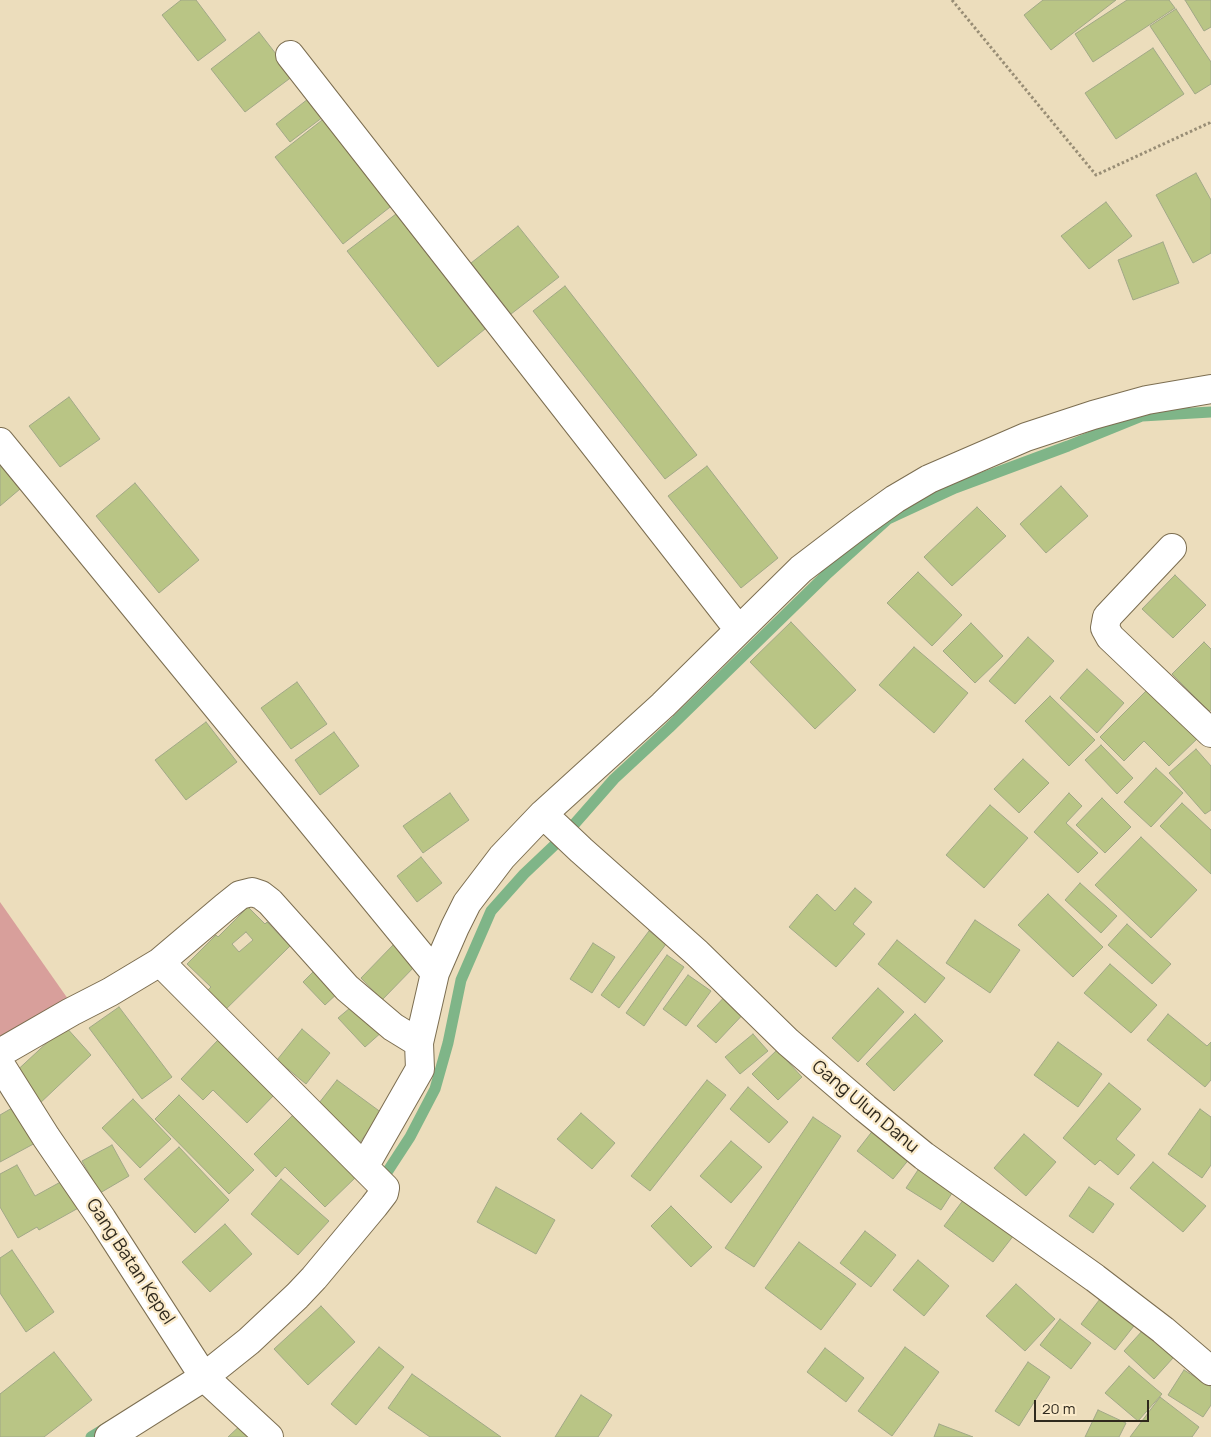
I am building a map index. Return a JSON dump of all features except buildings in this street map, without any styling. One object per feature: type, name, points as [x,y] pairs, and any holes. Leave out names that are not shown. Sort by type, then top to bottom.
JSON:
[{"type":"street","points":[[290,55],[739,630]]},
{"type":"street","points":[[373,1176],[420,1070],[419,1043],[435,974],[467,903],[502,857],[550,821],[663,705],[801,570],[895,499],[929,479],[1026,436],[1147,400],[1211,390]]},
{"type":"street","points":[[0,442],[435,974]]},
{"type":"street","points":[[1172,548],[1107,617],[1105,628],[1110,636],[1211,732]]},
{"type":"street","name":"Gang Ulun Danu","points":[[550,821],[697,954],[788,1042],[865,1108],[932,1162],[1095,1278],[1163,1330],[1211,1371]]},
{"type":"street","points":[[2,1064],[5,1050],[160,962],[225,907],[240,896],[252,892],[261,895],[270,902],[347,988],[393,1027],[419,1043]]},
{"type":"street","points":[[110,1437],[198,1367],[249,1342],[298,1296],[379,1200],[385,1188],[160,962]]},
{"type":"street","name":"Gang Batan Kepel","points":[[2,1064],[198,1367],[269,1437]]},
{"type":"path","points":[[952,0],[1096,174],[1209,123],[1211,126]]},
{"type":"shaded area","points":[[0,902],[68,999],[0,1045]]},
{"type":"waterway","points":[[380,1183],[410,1137],[435,1089],[448,1043],[461,980],[491,911],[524,874],[563,837],[614,779],[826,575],[888,519],[955,488],[1142,416],[1211,412]]},
{"type":"waterway","points":[[91,1437],[109,1426]]}]
